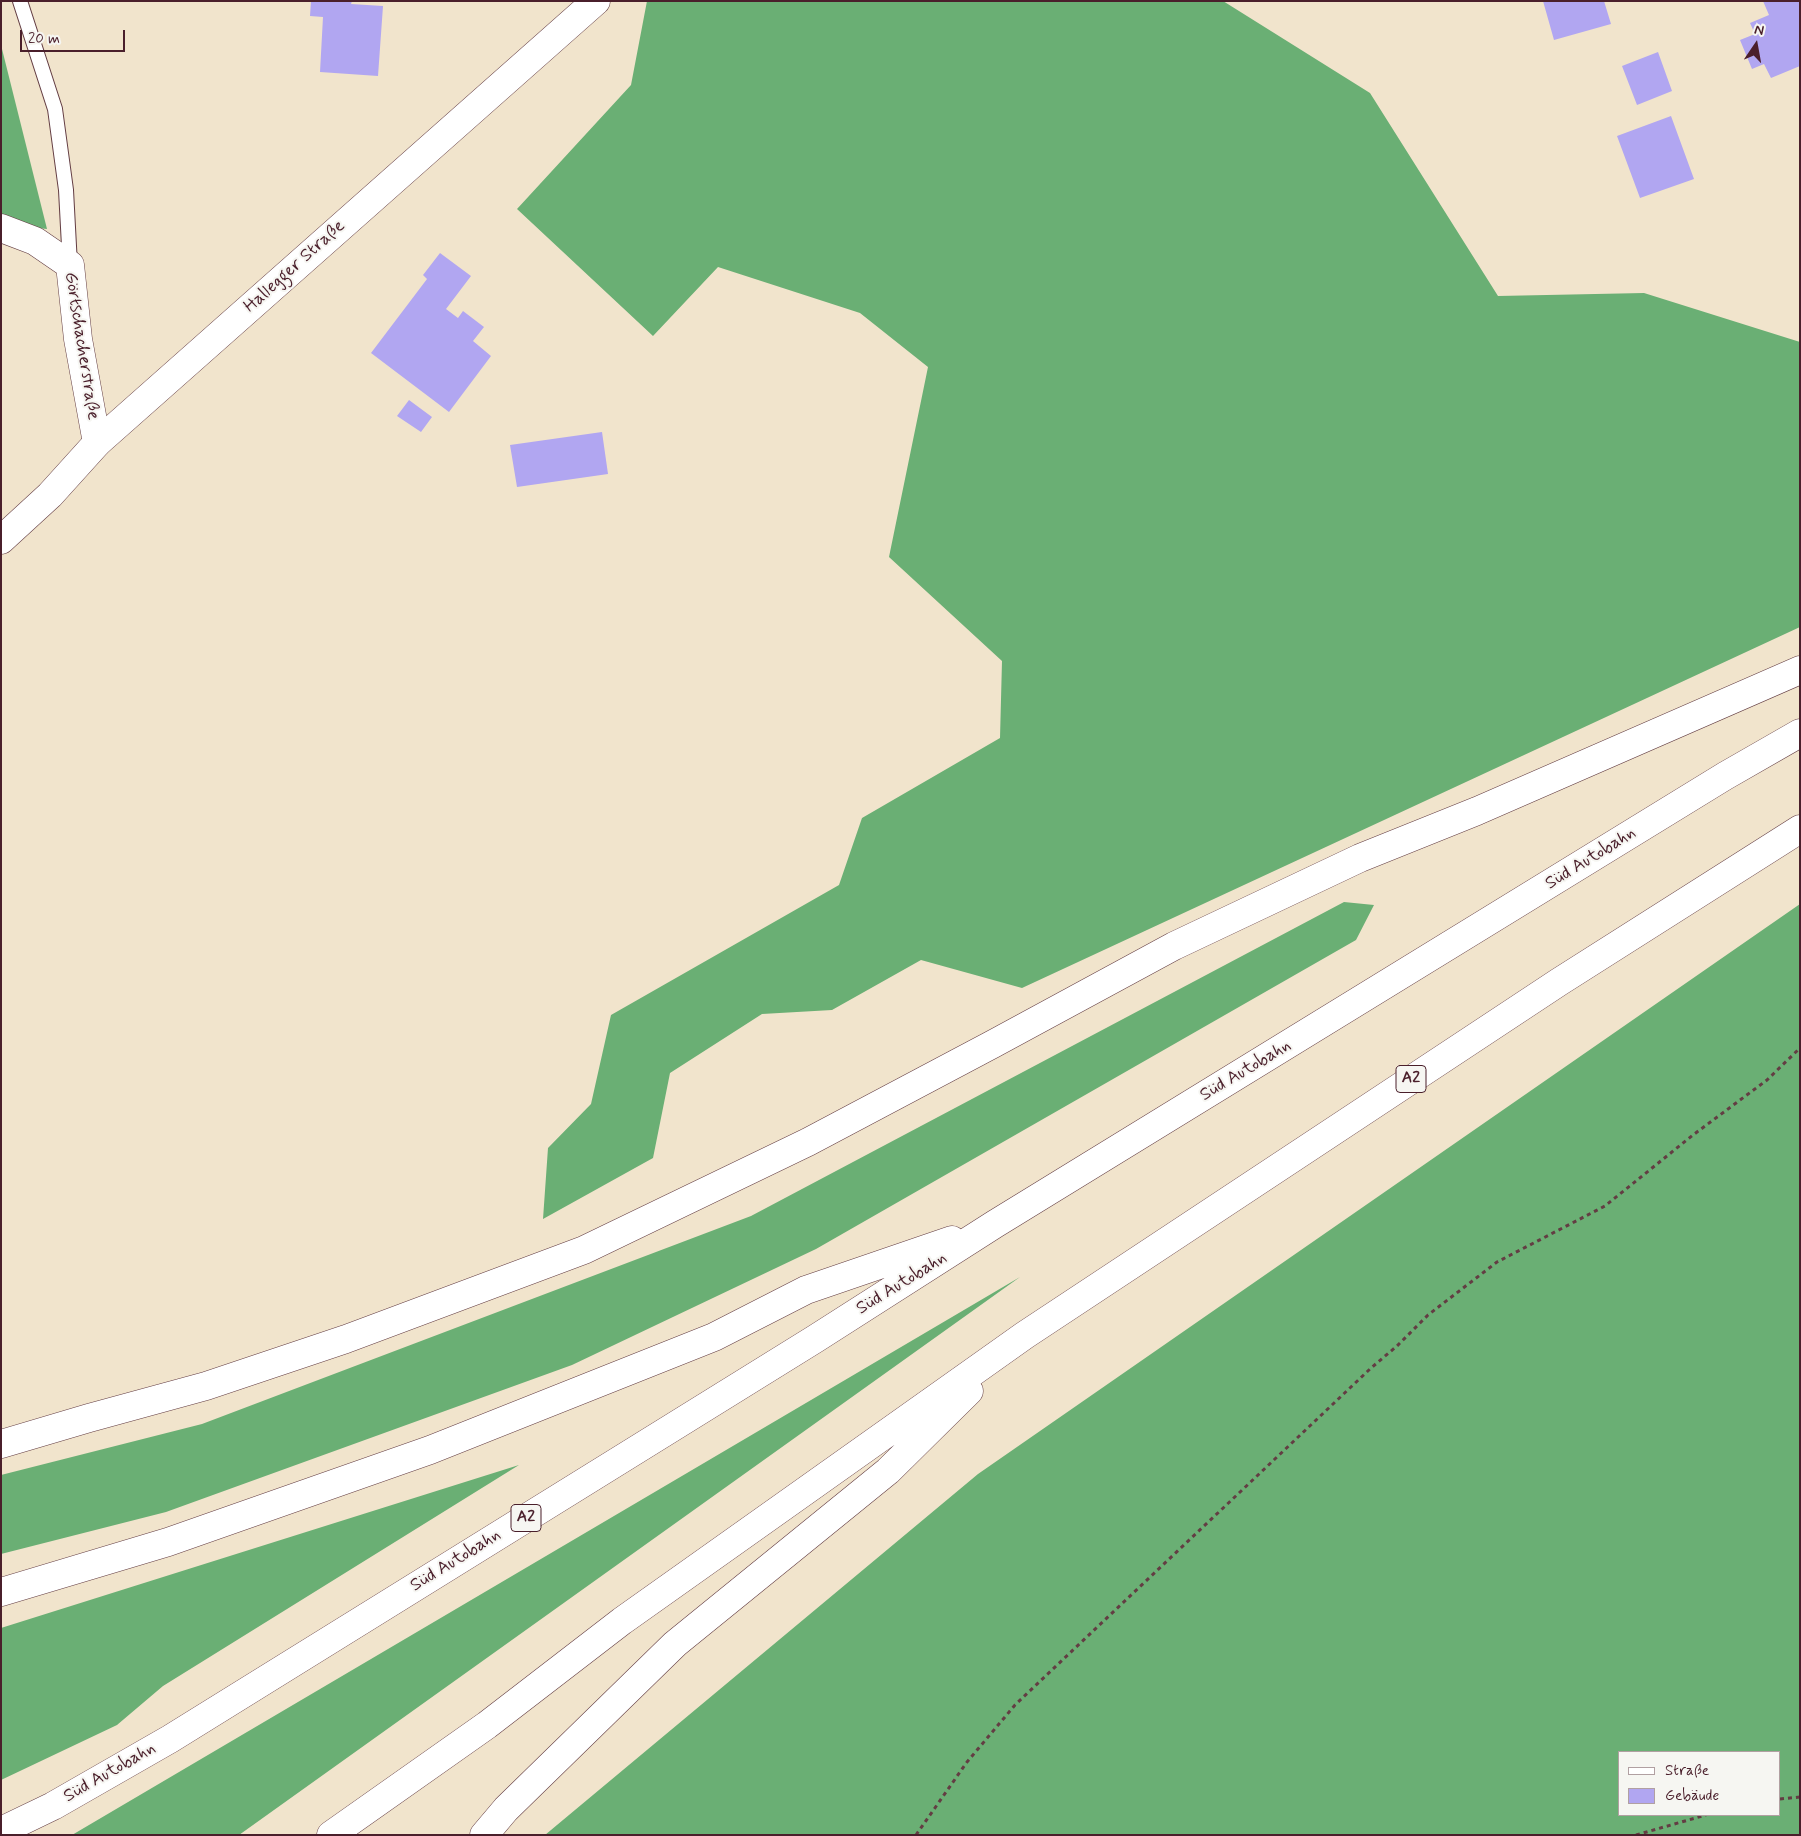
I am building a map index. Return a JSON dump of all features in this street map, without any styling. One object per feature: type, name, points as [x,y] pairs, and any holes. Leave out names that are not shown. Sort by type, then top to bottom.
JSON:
[{"type":"main road","name":"Hallegger Straße","points":[[1,540],[50,496],[97,443],[582,6]]},
{"type":"main road","name":"Görtschacherstraße","points":[[1,228],[35,241],[70,265],[78,339],[97,443]]},
{"type":"main road","points":[[1,1444],[206,1386],[346,1339],[584,1250],[808,1142],[1183,942],[1360,858],[1477,811],[1800,670]]},
{"type":"main road","name":"Süd Autobahn","points":[[1,1831],[52,1806],[170,1738],[815,1339],[996,1224],[1800,733]]},
{"type":"main road","name":"A2","points":[[331,1835],[487,1725],[622,1621],[1026,1335],[1559,982],[1800,829]]},
{"type":"main road","points":[[1,1592],[168,1542],[430,1450],[714,1337],[806,1290],[996,1224]]},
{"type":"main road","points":[[484,1835],[506,1809],[675,1644],[888,1471],[1026,1335]]},
{"type":"lane","points":[[20,1],[55,110],[66,190],[70,265]]},
{"type":"path","points":[[916,1835],[967,1762],[1015,1705],[1370,1368],[1397,1346],[1428,1314],[1497,1262],[1605,1206],[1693,1135],[1767,1080],[1800,1048]]},
{"type":"path","points":[[1781,1799],[1800,1797]]},
{"type":"path","points":[[1636,1835],[1702,1816]]},
{"type":"green space","points":[[647,1],[1223,1],[1370,93],[1498,296],[1644,293],[1800,342],[1800,627],[1022,988],[921,960],[832,1010],[762,1014],[670,1073],[653,1158],[543,1219],[548,1148],[591,1104],[611,1015],[839,885],[862,818],[1000,738],[1002,661],[889,557],[928,367],[860,313],[718,267],[653,336],[517,209],[631,85]]},
{"type":"green space","points":[[1,45],[47,229],[1,224]]},
{"type":"green space","points":[[1344,902],[1374,905],[1356,940],[816,1249],[572,1365],[166,1512],[1,1554],[1,1475],[202,1424],[751,1216]]},
{"type":"green space","points":[[1800,904],[1800,1835],[545,1835],[978,1474]]},
{"type":"green space","points":[[1020,1277],[239,1835],[72,1835]]},
{"type":"green space","points":[[519,1465],[163,1686],[117,1725],[1,1780],[1,1628]]},
{"type":"building","points":[[311,1],[352,1],[351,4],[383,6],[378,76],[320,72],[323,17],[310,16]]},
{"type":"building","points":[[1543,1],[1604,1],[1611,24],[1554,40]]},
{"type":"building","points":[[1763,1],[1800,1],[1800,66],[1771,78],[1764,64],[1752,69],[1740,40],[1755,34],[1750,23],[1769,15]]},
{"type":"building","points":[[1658,52],[1672,91],[1637,105],[1622,66]]},
{"type":"building","points":[[1671,116],[1694,179],[1640,198],[1617,136]]},
{"type":"building","points":[[440,253],[471,276],[446,309],[458,318],[463,311],[484,327],[473,341],[491,356],[449,412],[371,353],[427,279],[423,275]]},
{"type":"building","points":[[409,400],[432,417],[421,432],[397,416]]},
{"type":"building","points":[[602,432],[608,474],[517,487],[510,445]]}]
